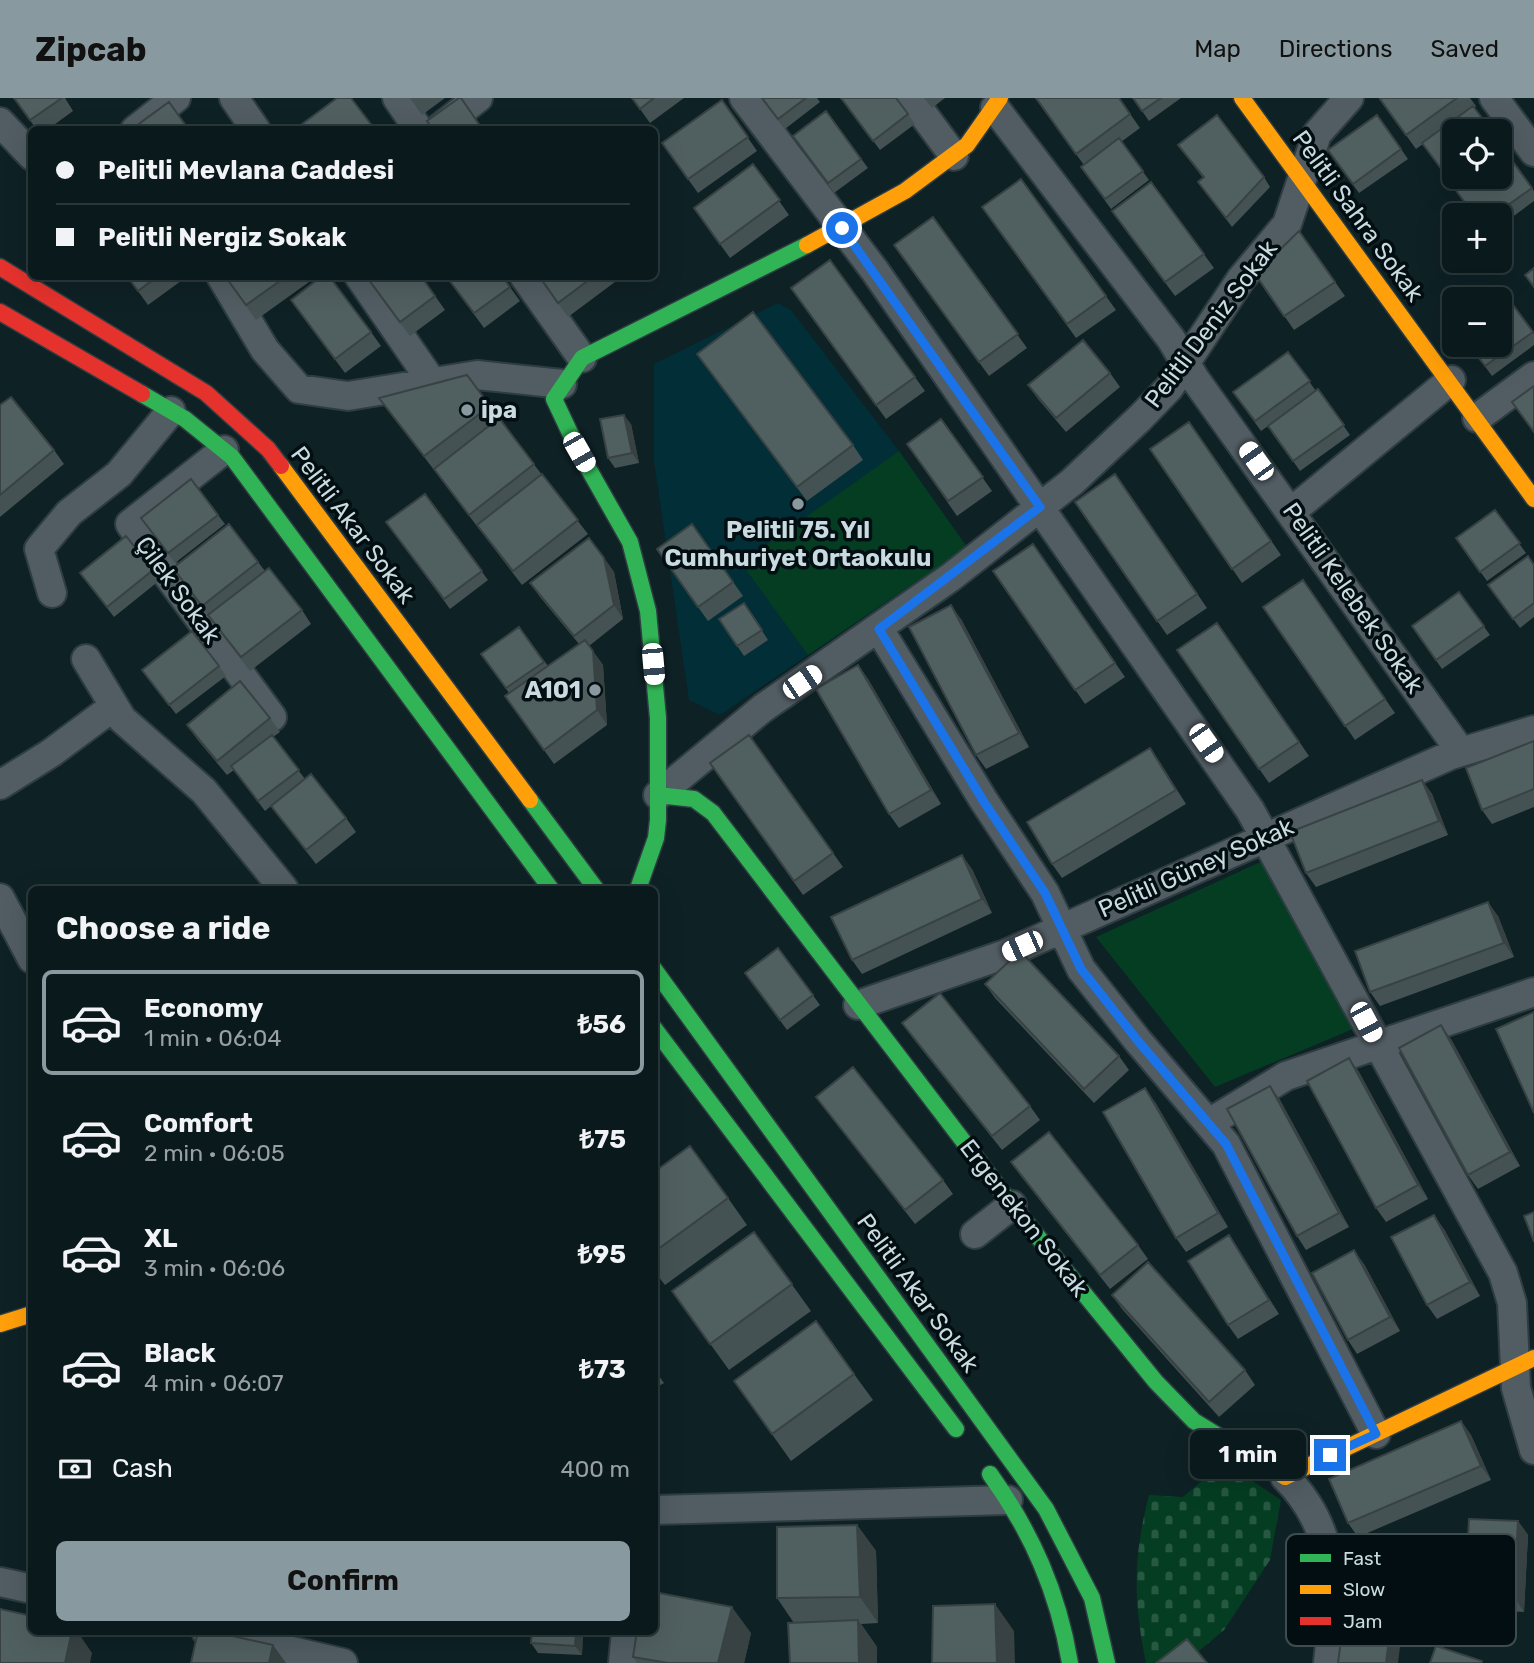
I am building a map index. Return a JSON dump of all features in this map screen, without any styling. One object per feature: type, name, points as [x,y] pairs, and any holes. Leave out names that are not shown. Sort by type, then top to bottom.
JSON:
[{"type":"main road","name":"Pelitli Sahra Sokak","points":[[1242,98],[1451,380],[1534,499]]},
{"type":"main road","points":[[639,886],[656,838],[658,795],[658,718],[648,611],[630,541],[554,399],[582,358],[842,228],[905,191],[954,156],[977,134],[997,103]]},
{"type":"main road","name":"Pelitli Akar Sokak","points":[[0,267],[206,393],[268,449],[594,886]]},
{"type":"main road","points":[[0,313],[171,411],[224,450],[249,479],[549,886]]},
{"type":"main road","name":"Ergenekon Sokak","points":[[658,795],[694,799],[713,813],[1012,1205],[1156,1382],[1194,1421],[1285,1477]]},
{"type":"main road","name":"Pelitli Akar Sokak","points":[[658,975],[1046,1509],[1092,1598],[1107,1663]]},
{"type":"main road","name":"Pelitli Akar Sokak","points":[[658,1033],[1008,1500],[1052,1581],[1064,1621],[1070,1663]]},
{"type":"main road","points":[[0,1324],[28,1315]]},
{"type":"main road","points":[[1285,1477],[1524,1362]]},
{"type":"street","points":[[140,126],[176,98]]},
{"type":"street","points":[[234,98],[253,126]]},
{"type":"street","points":[[397,98],[416,126]]},
{"type":"street","points":[[442,126],[478,98]]},
{"type":"street","points":[[744,98],[842,228],[1040,507],[1221,765],[1265,837],[1503,1273],[1524,1362],[1516,1388],[1534,1450]]},
{"type":"street","points":[[911,98],[954,156]]},
{"type":"street","name":"Pelitli Deniz Sokak","points":[[658,795],[764,708],[879,629],[1072,482],[1140,418],[1169,388],[1241,279],[1287,224],[1304,181],[1317,134],[1349,98]]},
{"type":"street","points":[[1494,98],[1534,152]]},
{"type":"street","name":"Pelitli Kelebek Sokak","points":[[997,103],[1292,511],[1461,752]]},
{"type":"street","points":[[0,122],[28,152]]},
{"type":"street","points":[[226,280],[265,350],[299,389],[348,396],[477,375],[562,384]]},
{"type":"street","points":[[362,280],[432,382]]},
{"type":"street","points":[[527,280],[582,358]]},
{"type":"street","points":[[1477,418],[1534,376]]},
{"type":"street","points":[[1292,511],[1451,380]]},
{"type":"street","points":[[51,593],[39,549],[69,513],[119,474],[171,411]]},
{"type":"street","name":"Çilek Sokak","points":[[224,450],[130,524],[272,717]]},
{"type":"street","points":[[879,629],[984,802],[1045,893],[1081,969],[1226,1144],[1376,1434]]},
{"type":"street","points":[[86,659],[122,719],[204,791],[282,886]]},
{"type":"street","points":[[0,785],[51,753],[113,707]]},
{"type":"street","name":"Pelitli Güney Sokak","points":[[858,1005],[1003,955],[1461,752],[1534,730]]},
{"type":"street","points":[[0,898],[28,952]]},
{"type":"street","points":[[1209,1123],[1286,1076],[1534,992]]},
{"type":"street","points":[[975,1234],[1012,1205]]},
{"type":"street","name":"Ergenekon Sokak","points":[[1285,1477],[1314,1514],[1322,1534]]},
{"type":"street","points":[[658,1510],[1008,1500]]},
{"type":"street","points":[[0,1582],[28,1589]]},
{"type":"street","points":[[221,1635],[330,1662]]},
{"type":"street","points":[[317,1635],[330,1662]]},
{"type":"street","points":[[623,1663],[626,1635]]},
{"type":"shaded area","name":"Pelitli 75. Yıl Cumhuriyet Ortaokulu","points":[[778,303],[791,310],[899,451],[967,547],[720,715],[689,700],[654,461],[654,364]]},
{"type":"green space","points":[[899,451],[967,547],[808,655],[741,563]]},
{"type":"green space","points":[[1267,859],[1353,1029],[1215,1087],[1096,937]]},
{"type":"green space","points":[[1230,1466],[1281,1500],[1270,1560],[1224,1630],[1187,1661],[1146,1663],[1139,1618],[1137,1579],[1140,1539],[1149,1495],[1183,1497],[1218,1467]]},
{"type":"building","points":[[14,98],[62,98],[30,120]]},
{"type":"building","points":[[337,98],[351,98],[372,126],[299,126]]},
{"type":"building","points":[[461,98],[480,126],[430,126],[427,121]]},
{"type":"building","points":[[632,98],[654,98],[640,109]]},
{"type":"building","points":[[762,98],[806,98],[778,119]]},
{"type":"building","points":[[841,98],[896,98],[908,114],[873,141]]},
{"type":"building","points":[[1036,98],[1119,98],[1130,114],[1076,154]]},
{"type":"building","points":[[1133,98],[1161,98],[1142,111]]},
{"type":"building","points":[[1457,98],[1406,135],[1380,99]]},
{"type":"building","points":[[722,100],[748,137],[688,179],[662,143]]},
{"type":"building","points":[[169,102],[186,126],[136,126]]},
{"type":"building","points":[[1473,106],[1483,119],[1455,119]]},
{"type":"building","points":[[826,111],[861,159],[828,183],[793,136]]},
{"type":"building","points":[[1217,115],[1264,177],[1226,218],[1198,182],[1204,177],[1178,145]]},
{"type":"building","points":[[1377,115],[1401,149],[1353,184],[1328,150]]},
{"type":"building","points":[[1442,128],[1442,170],[1422,143]]},
{"type":"building","points":[[1119,138],[1143,171],[1105,199],[1081,167]]},
{"type":"building","points":[[1512,160],[1532,188],[1511,203],[1465,203],[1455,189],[1512,189]]},
{"type":"building","points":[[753,164],[780,200],[720,244],[694,208]]},
{"type":"building","points":[[1021,179],[1106,296],[1067,324],[982,207]]},
{"type":"building","points":[[1151,182],[1204,254],[1165,282],[1112,211]]},
{"type":"building","points":[[933,217],[1018,334],[979,362],[894,245]]},
{"type":"building","points":[[1299,231],[1335,282],[1284,316],[1255,274]]},
{"type":"building","points":[[830,260],[915,377],[876,405],[791,288]]},
{"type":"building","points":[[1534,268],[1534,287],[1525,275]]},
{"type":"building","points":[[130,280],[153,280],[138,291]]},
{"type":"building","points":[[228,280],[281,280],[246,305]]},
{"type":"building","points":[[317,280],[332,280],[371,332],[335,359],[291,300]]},
{"type":"building","points":[[369,280],[424,280],[435,296],[400,322]]},
{"type":"building","points":[[449,280],[505,280],[510,287],[474,313]]},
{"type":"building","points":[[542,280],[589,280],[558,303]]},
{"type":"building","points":[[1512,303],[1533,332],[1512,347]]},
{"type":"building","name":"Pelitli 75. Yıl Cumhuriyet Ortaokulu","points":[[753,312],[853,445],[797,487],[697,354]]},
{"type":"building","points":[[1083,340],[1110,373],[1056,418],[1028,385]]},
{"type":"building","points":[[1288,352],[1310,381],[1255,421],[1233,392]]},
{"type":"building","points":[[1478,357],[1498,357],[1485,366]]},
{"type":"building","points":[[467,375],[490,406],[424,456],[379,398]]},
{"type":"building","points":[[1534,386],[1534,432],[1512,402]]},
{"type":"building","points":[[1318,389],[1344,425],[1293,461],[1268,426]]},
{"type":"building","points":[[11,397],[54,450],[0,495],[0,405]]},
{"type":"building","points":[[624,415],[632,453],[608,458],[600,419]]},
{"type":"building","points":[[499,418],[534,464],[469,515],[434,469]]},
{"type":"building","points":[[941,419],[983,477],[948,501],[907,444]]},
{"type":"building","points":[[1189,422],[1271,541],[1232,569],[1150,449]]},
{"type":"building","points":[[542,474],[578,520],[513,571],[477,525]]},
{"type":"building","points":[[1115,474],[1197,594],[1157,621],[1075,502]]},
{"type":"building","points":[[191,479],[218,515],[168,553],[141,518]]},
{"type":"building","points":[[425,494],[482,571],[444,599],[386,522]]},
{"type":"building","points":[[1495,510],[1520,543],[1480,572],[1456,538]]},
{"type":"building","points":[[229,524],[258,562],[202,606],[173,568]]},
{"type":"building","points":[[692,524],[733,582],[698,607],[657,549]]},
{"type":"building","points":[[126,536],[153,570],[107,607],[80,573]]},
{"type":"building","points":[[589,538],[604,558],[614,605],[574,636],[530,583]]},
{"type":"building","points":[[1033,544],[1115,663],[1075,690],[993,571]]},
{"type":"building","points":[[1528,556],[1534,565],[1534,603],[1513,619],[1488,585]]},
{"type":"building","points":[[269,568],[302,610],[241,657],[208,615]]},
{"type":"building","points":[[1303,580],[1385,699],[1345,726],[1263,607]]},
{"type":"building","points":[[1459,592],[1484,626],[1436,660],[1412,626]]},
{"type":"building","points":[[744,603],[762,630],[737,646],[719,619]]},
{"type":"building","points":[[951,605],[1019,733],[976,755],[909,627]]},
{"type":"building","points":[[1217,623],[1299,742],[1259,769],[1177,650]]},
{"type":"building","points":[[519,627],[544,662],[506,688],[481,654]]},
{"type":"building","points":[[192,631],[219,666],[169,705],[142,670]]},
{"type":"building","points":[[585,640],[593,651],[597,710],[544,750],[505,696]]},
{"type":"building","points":[[858,665],[931,790],[889,814],[816,689]]},
{"type":"building","points":[[240,681],[270,718],[217,761],[187,725]]},
{"type":"building","points":[[272,735],[299,770],[258,801],[231,766]]},
{"type":"building","points":[[749,735],[833,853],[794,881],[710,763]]},
{"type":"building","points":[[1534,741],[1534,789],[1482,810],[1466,768]]},
{"type":"building","points":[[1150,748],[1176,790],[1052,864],[1027,822]]},
{"type":"building","points":[[311,774],[346,818],[306,850],[271,806]]},
{"type":"building","points":[[1422,780],[1439,821],[1306,873],[1290,832]]},
{"type":"building","points":[[962,855],[982,899],[852,960],[831,917]]},
{"type":"building","points":[[1488,902],[1504,943],[1370,992],[1355,951]]},
{"type":"building","points":[[778,948],[813,995],[780,1020],[745,973]]},
{"type":"building","points":[[1020,951],[1119,1056],[1084,1089],[985,984]]},
{"type":"building","points":[[940,993],[1030,1106],[992,1136],[902,1023]]},
{"type":"building","points":[[1534,1012],[1534,1113],[1496,1029]]},
{"type":"building","points":[[1441,1025],[1510,1152],[1468,1175],[1399,1048]]},
{"type":"building","points":[[1349,1058],[1418,1185],[1376,1208],[1307,1081]]},
{"type":"building","points":[[853,1067],[943,1180],[905,1210],[816,1097]]},
{"type":"building","points":[[1270,1086],[1339,1213],[1297,1236],[1227,1109]]},
{"type":"building","points":[[1145,1088],[1218,1213],[1176,1238],[1103,1112]]},
{"type":"building","points":[[1049,1132],[1138,1245],[1100,1275],[1011,1162]]},
{"type":"building","points":[[690,1146],[728,1198],[658,1249],[658,1169]]},
{"type":"building","points":[[1534,1212],[1534,1242],[1524,1216]]},
{"type":"building","points":[[1434,1215],[1470,1282],[1427,1305],[1391,1237]]},
{"type":"building","points":[[754,1232],[792,1284],[710,1344],[672,1291]]},
{"type":"building","points":[[1229,1235],[1269,1300],[1228,1325],[1188,1261]]},
{"type":"building","points":[[1354,1250],[1390,1317],[1348,1340],[1312,1273]]},
{"type":"building","points":[[1148,1262],[1245,1370],[1209,1402],[1112,1295]]},
{"type":"building","points":[[816,1321],[854,1374],[772,1434],[734,1381]]},
{"type":"building","points":[[1461,1421],[1481,1466],[1348,1523],[1329,1479]]},
{"type":"building","points":[[1469,1519],[1518,1521],[1516,1559],[1516,1534],[1468,1534]]},
{"type":"building","points":[[857,1525],[860,1597],[777,1598],[777,1527]]},
{"type":"building","points":[[658,1593],[732,1607],[718,1663],[668,1663],[633,1657],[636,1635],[658,1635]]},
{"type":"building","points":[[995,1604],[997,1663],[932,1663],[933,1606]]},
{"type":"building","points":[[0,1609],[28,1615],[28,1635],[71,1635],[65,1663],[0,1663]]},
{"type":"building","points":[[858,1620],[859,1663],[790,1663],[788,1623]]},
{"type":"building","points":[[197,1635],[228,1635],[273,1645],[269,1663],[191,1663]]},
{"type":"building","points":[[532,1635],[576,1635],[575,1646],[531,1643]]},
{"type":"building","points":[[1187,1639],[1207,1663],[1156,1663]]},
{"type":"building","points":[[1340,1646],[1388,1646],[1386,1663],[1338,1663]]},
{"type":"building","points":[[1436,1646],[1482,1661],[1430,1663]]},
{"type":"traffic: fast","points":[[639,886],[656,838],[658,820],[658,718],[648,611],[630,542],[579,452],[554,399],[582,358],[807,245]]},
{"type":"traffic: fast","points":[[142,394],[185,419],[232,457],[549,886]]},
{"type":"traffic: fast","points":[[658,795],[694,799],[713,813],[1012,1205],[1156,1382],[1194,1421],[1277,1472]]},
{"type":"traffic: fast","points":[[530,800],[594,886]]},
{"type":"traffic: fast","points":[[658,975],[1046,1509],[1092,1598],[1107,1663]]},
{"type":"traffic: fast","points":[[658,1033],[956,1429]]},
{"type":"traffic: fast","points":[[990,1474],[1019,1518],[1041,1564],[1058,1612],[1070,1663]]},
{"type":"traffic: slow","points":[[807,245],[905,191],[967,145],[1000,98]]},
{"type":"traffic: slow","points":[[1242,98],[1534,499]]},
{"type":"traffic: slow","points":[[281,466],[530,800]]},
{"type":"traffic: slow","points":[[0,1324],[28,1315]]},
{"type":"traffic: slow","points":[[1277,1472],[1285,1477],[1534,1358]]},
{"type":"traffic: jam","points":[[0,267],[206,393],[268,449],[281,466]]},
{"type":"traffic: jam","points":[[0,312],[142,394]]},
{"type":"place","name":"ipa","points":[[467,410]]},
{"type":"place","name":"Pelitli 75. Yıl Cumhuriyet Ortaokulu","points":[[798,504]]},
{"type":"place","name":"A101","points":[[595,690]]},
{"type":"route","points":[[842,228],[1040,507],[879,629],[984,802],[1045,893],[1081,969],[1226,1144],[1376,1434],[1330,1455]]}]
